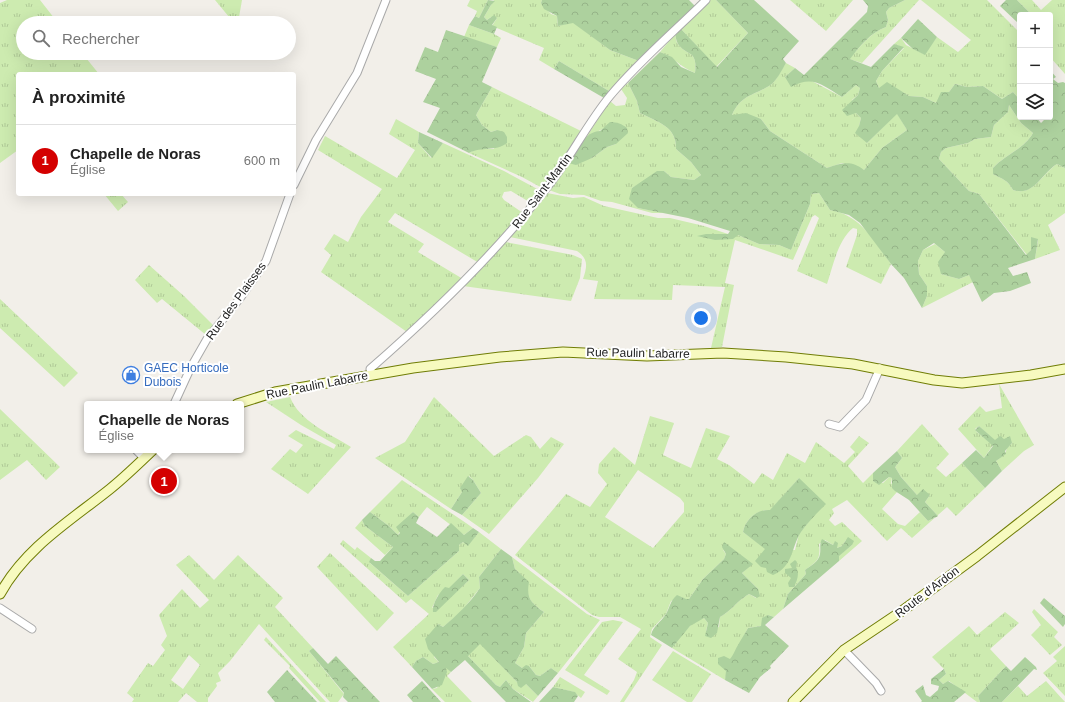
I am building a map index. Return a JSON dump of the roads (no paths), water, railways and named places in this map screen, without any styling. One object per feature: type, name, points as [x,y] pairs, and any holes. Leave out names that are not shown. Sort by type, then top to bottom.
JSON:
[{"type":"street","points":[[296,181],[316,140],[357,73],[386,0]]},
{"type":"street","name":"Rue Saint-Martin","points":[[371,375],[370,369],[410,334],[466,280],[508,236],[554,179],[610,96],[706,0]]},
{"type":"street","name":"Rue des Plaisses","points":[[175,401],[206,339],[241,297],[266,261],[289,196]]},
{"type":"street","name":"Rue Paulin Labarre","points":[[244,402],[275,392],[371,375],[455,362],[563,352],[647,356],[730,354],[813,360],[880,368],[934,380],[962,383],[1027,376],[1065,369]]},
{"type":"street","points":[[829,424],[840,427],[866,400],[880,368]]},
{"type":"street","points":[[139,453],[144,458]]},
{"type":"street","points":[[0,594],[14,570],[28,555],[57,529],[110,488],[150,453]]},
{"type":"street","name":"Route d'Ardon","points":[[793,702],[844,650],[902,611],[973,559],[1065,487]]},
{"type":"street","points":[[0,608],[32,629]]},
{"type":"street","points":[[844,650],[876,683],[881,691]]},
{"type":"place","name":"GAEC Horticole Dubois","points":[[131,375]]},
{"type":"place","name":"Chapelle de Noras","points":[[164,481]]}]
